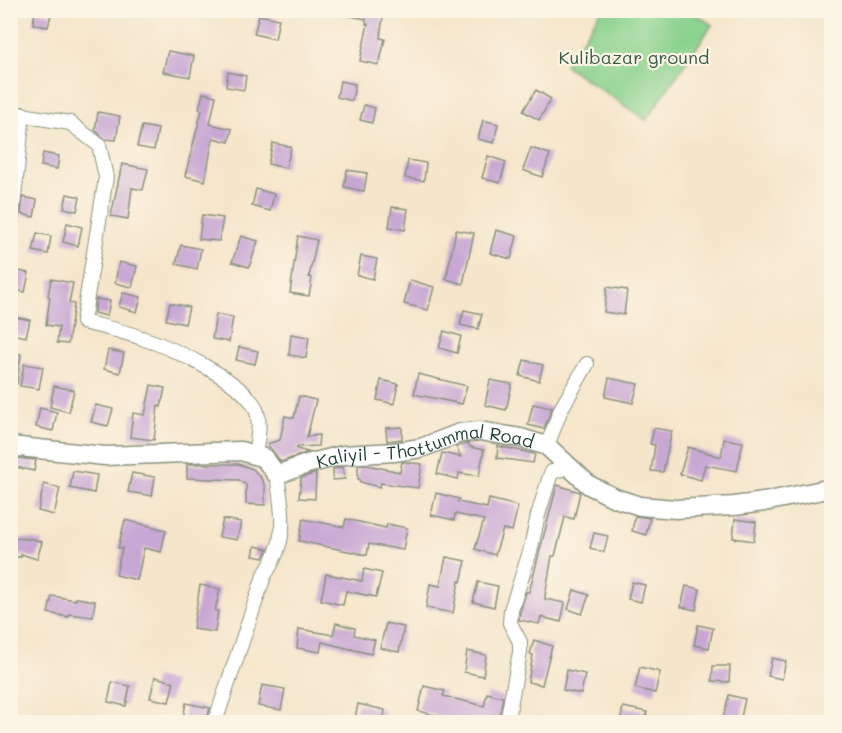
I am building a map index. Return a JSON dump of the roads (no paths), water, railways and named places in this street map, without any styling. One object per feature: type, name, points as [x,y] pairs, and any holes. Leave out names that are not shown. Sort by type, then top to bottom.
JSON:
[{"type":"main road","name":"Kaliyil - Thottummal Road","points":[[277,475],[307,464],[343,455],[365,455],[421,448],[460,433],[480,431],[521,438],[547,446],[589,485],[615,498],[639,506],[676,509],[734,506],[831,488]]},
{"type":"main road","points":[[10,446],[105,456],[241,451],[255,454],[271,465],[277,475]]},
{"type":"street","points":[[10,234],[17,114],[70,123],[99,146],[105,177],[83,322],[143,338],[193,360],[241,390],[257,410],[259,427],[255,454]]},
{"type":"street","points":[[547,446],[561,409],[587,364]]},
{"type":"street","points":[[507,723],[520,652],[520,642],[510,623],[511,610],[530,552],[550,476],[552,472],[568,467]]},
{"type":"street","points":[[215,723],[264,576],[275,560],[282,537],[277,475]]},
{"type":"park label","name":"Kulibazar ground","points":[[634,57]]}]
